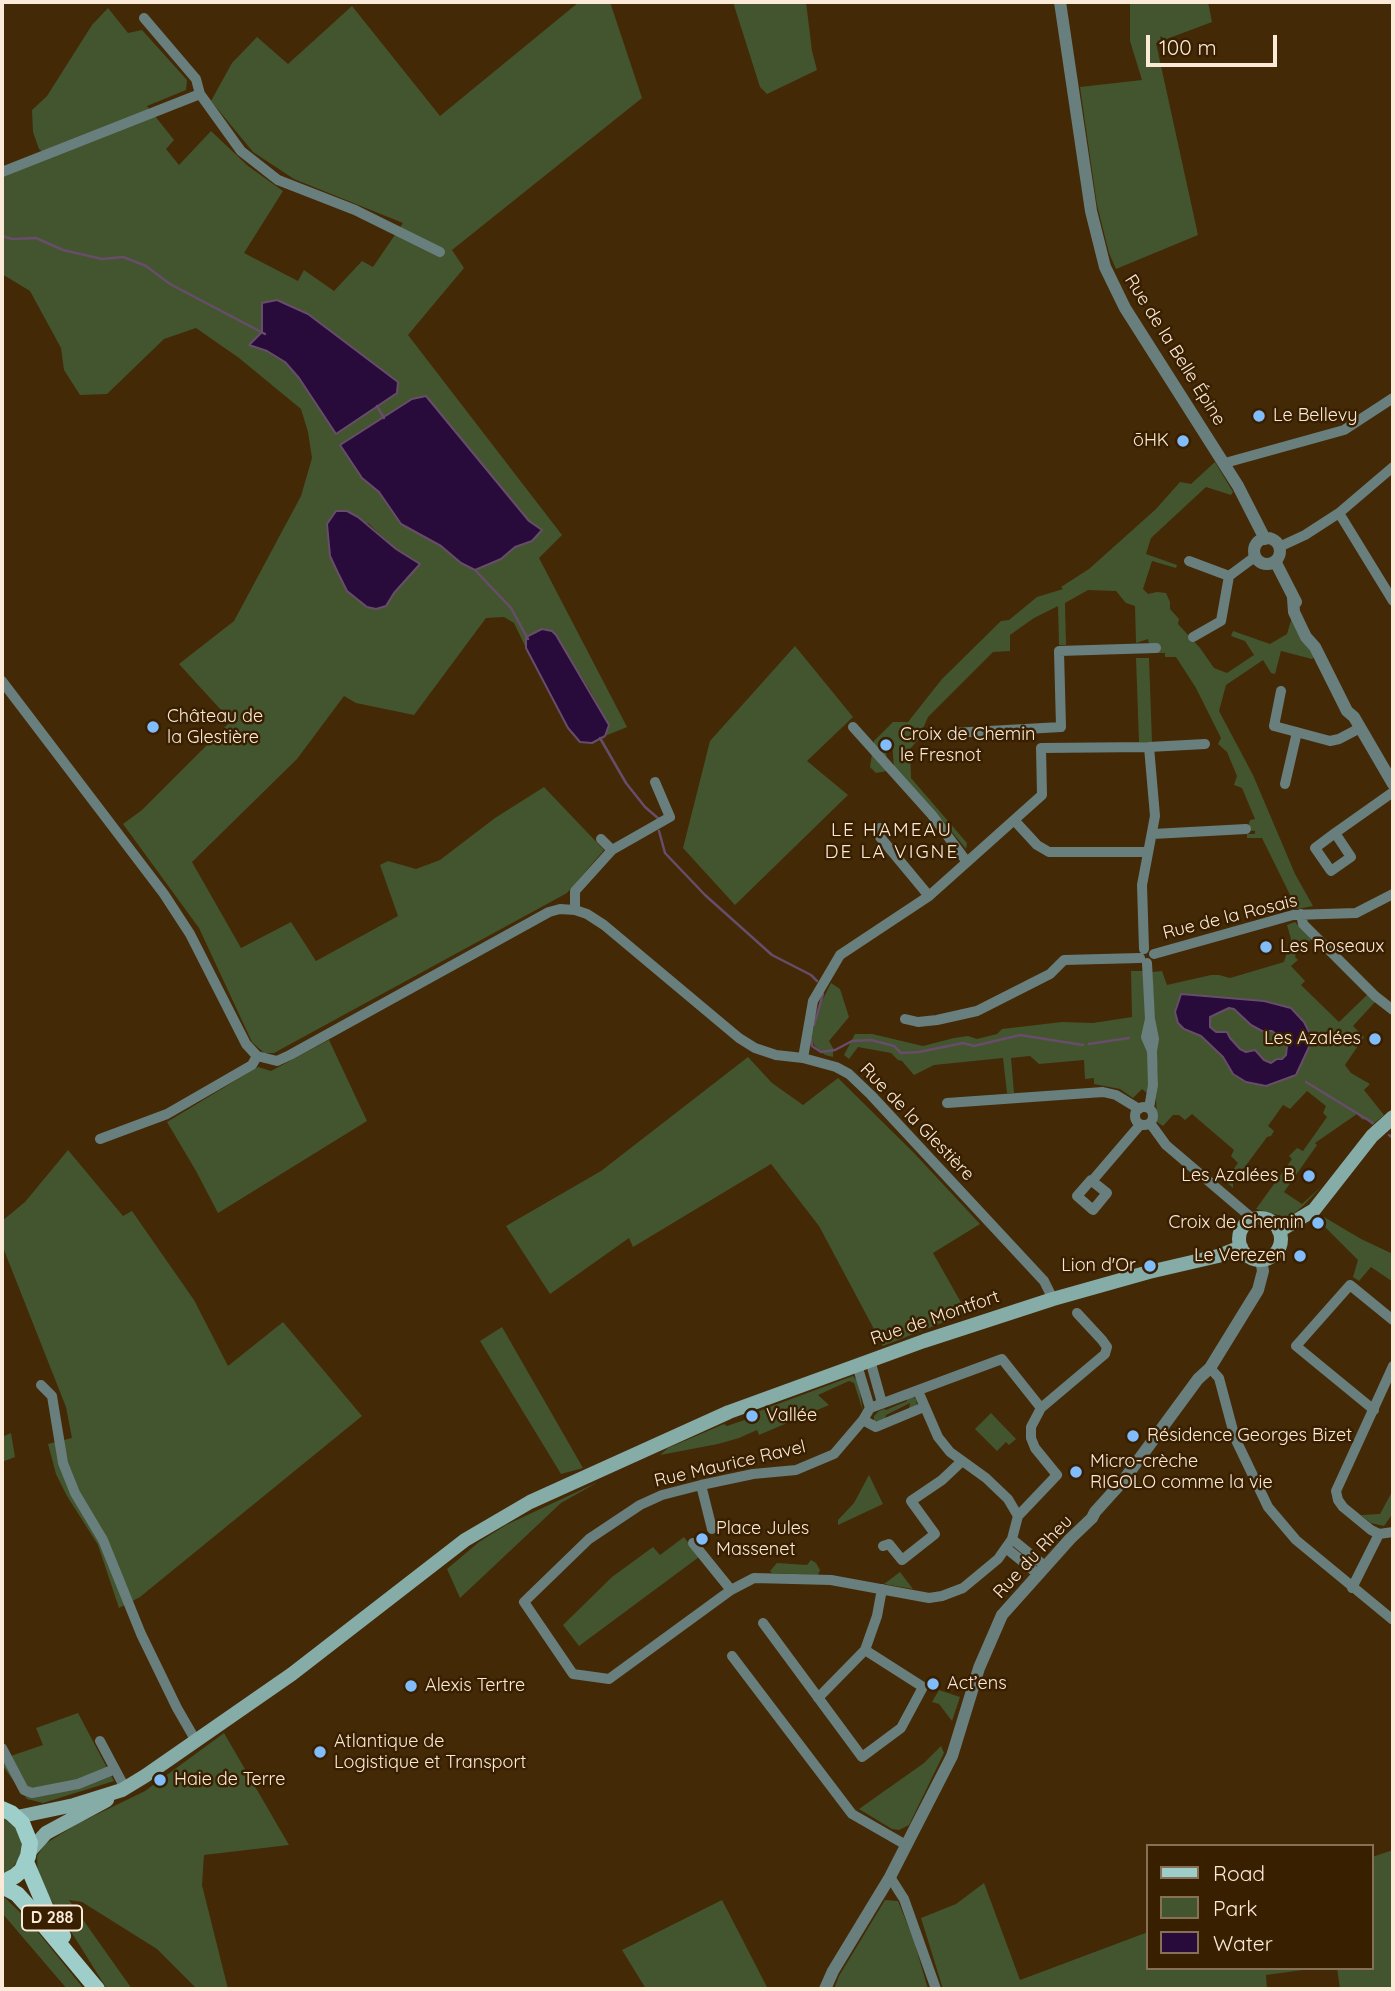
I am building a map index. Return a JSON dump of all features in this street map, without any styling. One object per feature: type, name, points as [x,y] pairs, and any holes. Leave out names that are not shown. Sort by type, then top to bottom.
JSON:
[{"type":"main road","points":[[1279,1231],[1314,1210],[1372,1136],[1393,1117]]},
{"type":"main road","points":[[1253,1219],[1267,1220],[1279,1231],[1279,1247],[1275,1254],[1261,1260],[1252,1259],[1241,1247],[1241,1232],[1253,1219]]},
{"type":"main road","name":"Rue de Montfort","points":[[124,1789],[196,1741],[340,1637],[465,1540],[530,1502],[729,1412],[864,1362],[957,1329],[1149,1272],[1218,1256],[1241,1247]]},
{"type":"main road","points":[[6,1811],[48,1812],[124,1789]]},
{"type":"main road","points":[[2,1884],[15,1877],[46,1833],[124,1789]]},
{"type":"main road","points":[[6,1811],[26,1829],[28,1856]]},
{"type":"main road","name":"D 288","points":[[28,1856],[47,1909],[84,1971]]},
{"type":"main road","name":"D 288","points":[[2,1884],[27,1905],[97,1989]]},
{"type":"street","name":"Rue de la Belle Épine","points":[[1060,2],[1091,211],[1105,267],[1125,308],[1225,463],[1265,539]]},
{"type":"street","points":[[144,18],[196,79],[200,94],[241,151],[278,180],[355,210],[440,251]]},
{"type":"street","points":[[2,172],[200,94]]},
{"type":"street","points":[[1225,463],[1345,430],[1393,398]]},
{"type":"street","points":[[1279,547],[1305,535],[1339,513],[1393,467]]},
{"type":"street","points":[[1339,513],[1393,601]]},
{"type":"street","points":[[1265,539],[1274,540],[1279,547],[1279,556],[1275,561],[1262,563],[1256,556],[1256,545],[1265,539]]},
{"type":"street","points":[[1193,637],[1221,621],[1228,576],[1256,556]]},
{"type":"street","points":[[1189,561],[1228,576]]},
{"type":"street","points":[[1275,561],[1293,597],[1294,612],[1302,629],[1315,647],[1347,710],[1357,722],[1393,785]]},
{"type":"street","points":[[1062,747],[1059,651],[1156,648]]},
{"type":"street","points":[[2,681],[164,894],[190,934],[246,1044],[257,1056],[277,1061],[549,912],[560,909],[575,910],[575,891],[612,850],[670,817],[655,782]]},
{"type":"street","points":[[1281,691],[1274,726],[1330,741],[1339,739],[1357,722]]},
{"type":"street","points":[[853,727],[932,816],[967,862]]},
{"type":"street","points":[[953,733],[1061,727]]},
{"type":"street","points":[[803,1058],[813,1000],[840,955],[929,896],[1042,795],[1040,728]]},
{"type":"street","points":[[1285,784],[1297,732]]},
{"type":"street","points":[[1041,748],[1205,744]]},
{"type":"street","points":[[1144,1109],[1153,1085],[1154,1036],[1150,1019],[1142,885],[1153,834],[1155,803],[1149,747]]},
{"type":"street","points":[[1335,833],[1393,792]]},
{"type":"street","points":[[1014,820],[1037,845],[1049,852],[1147,852]]},
{"type":"street","points":[[880,828],[880,837],[929,896]]},
{"type":"street","points":[[1153,834],[1246,829]]},
{"type":"street","points":[[601,839],[612,850]]},
{"type":"street","name":"Rue de la Rosais","points":[[905,1019],[918,1022],[937,1020],[977,1011],[1049,974],[1064,960],[1146,956],[1301,914],[1356,913],[1393,894]]},
{"type":"street","name":"Rue de la Glestière","points":[[575,910],[604,925],[739,1038],[755,1048],[836,1067],[849,1074],[872,1095],[1044,1281],[1053,1300]]},
{"type":"street","points":[[1301,914],[1303,924],[1375,996],[1393,1010]]},
{"type":"street","points":[[100,1139],[167,1114],[252,1065],[257,1056]]},
{"type":"street","points":[[947,1102],[1103,1092],[1116,1095],[1153,1115],[1092,1181]]},
{"type":"street","points":[[1145,1124],[1253,1219]]},
{"type":"street","name":"Rue du Rheu","points":[[825,1989],[833,1971],[890,1877],[952,1756],[979,1668],[992,1634],[1007,1608],[1109,1499],[1183,1399],[1210,1368],[1258,1290],[1261,1260]]},
{"type":"street","points":[[1374,1410],[1296,1346],[1350,1285],[1393,1320]]},
{"type":"street","points":[[693,1543],[731,1590],[754,1578],[831,1580],[913,1597],[942,1596],[963,1588],[979,1577],[1009,1544],[1018,1516],[1057,1475],[1035,1448],[1031,1427],[1041,1408],[1105,1353],[1107,1347],[1077,1313]]},
{"type":"street","points":[[864,1362],[870,1408],[1002,1359],[1041,1408]]},
{"type":"street","points":[[864,1362],[882,1403]]},
{"type":"street","points":[[1393,1366],[1336,1491],[1343,1507],[1371,1530],[1379,1534],[1393,1532]]},
{"type":"street","points":[[1210,1368],[1219,1378],[1236,1438],[1268,1507],[1296,1540],[1393,1620]]},
{"type":"street","points":[[41,1385],[52,1396],[63,1463],[75,1493],[103,1540],[141,1634],[177,1709],[196,1741]]},
{"type":"street","points":[[918,1391],[938,1437],[961,1462],[986,1478],[1008,1499],[1018,1516]]},
{"type":"street","name":"Rue Maurice Ravel","points":[[731,1590],[609,1679],[573,1674],[524,1602],[607,1525],[661,1496],[753,1474],[796,1470],[808,1466],[834,1454],[870,1408]]},
{"type":"street","points":[[863,1419],[876,1427],[924,1408]]},
{"type":"street","points":[[883,1546],[889,1544],[902,1560],[934,1534],[911,1501],[942,1480],[961,1462]]},
{"type":"street","points":[[701,1485],[712,1529]]},
{"type":"street","points":[[1352,1588],[1379,1534]]},
{"type":"street","points":[[1009,1544],[1042,1570]]},
{"type":"street","points":[[818,1698],[865,1650],[877,1616],[881,1589]]},
{"type":"street","points":[[763,1623],[862,1757],[901,1728],[923,1687],[865,1650]]},
{"type":"street","points":[[732,1656],[852,1814],[906,1845]]},
{"type":"street","points":[[100,1741],[124,1789]]},
{"type":"street","points":[[2,1748],[24,1790],[32,1793],[79,1784],[115,1769]]},
{"type":"street","points":[[890,1877],[904,1899],[936,1989]]},
{"type":"green space","points":[[579,2],[610,2],[642,98],[452,250],[464,268],[408,335],[562,535],[539,558],[627,727],[605,736],[609,725],[552,631],[527,637],[526,648],[514,623],[504,617],[486,618],[414,715],[356,703],[344,696],[297,759],[192,862],[241,948],[291,922],[316,961],[398,916],[380,865],[388,861],[416,869],[440,860],[495,818],[544,787],[604,850],[567,893],[274,1053],[264,1053],[252,1042],[199,928],[123,824],[142,810],[231,721],[179,664],[234,621],[301,496],[312,458],[308,432],[301,409],[239,358],[196,328],[164,339],[107,394],[80,395],[64,370],[61,348],[30,291],[2,274],[2,176],[49,157],[39,149],[33,132],[32,110],[47,96],[92,25],[108,8],[128,33],[142,30],[187,80],[186,90],[147,106],[174,140],[166,149],[179,165],[211,131],[248,166],[283,191],[244,253],[298,281],[304,270],[334,291],[362,261],[373,267],[403,223],[294,179],[253,152],[211,101],[232,63],[257,37],[288,64],[352,6],[440,116]],"holes":[[[426,396],[529,521],[542,530],[532,541],[515,547],[501,559],[461,563],[441,546],[401,524],[379,492]],[[368,523],[396,549],[419,564],[386,606],[367,607],[359,601],[347,590],[330,556]]]},
{"type":"green space","points":[[733,2],[806,2],[817,70],[767,94],[760,87]]},
{"type":"green space","points":[[1130,2],[1208,2],[1212,22],[1156,43],[1198,235],[1116,269],[1109,253],[1097,205],[1080,87],[1142,80],[1130,41]]},
{"type":"green space","points":[[1215,462],[1233,492],[1231,495],[1206,487],[1151,538],[1146,554],[1177,565],[1176,568],[1152,561],[1143,589],[1148,594],[1166,593],[1170,609],[1179,619],[1178,624],[1214,668],[1227,673],[1254,655],[1245,641],[1231,636],[1233,631],[1270,644],[1287,634],[1292,617],[1316,655],[1312,659],[1281,651],[1275,674],[1271,673],[1263,660],[1226,685],[1219,711],[1253,775],[1295,874],[1313,906],[1292,910],[1295,905],[1262,838],[1247,838],[1247,834],[1255,834],[1255,831],[1247,830],[1250,820],[1255,819],[1242,788],[1234,785],[1237,776],[1227,752],[1218,744],[1221,738],[1196,688],[1176,657],[1165,657],[1165,653],[1158,653],[1158,647],[1149,644],[1148,639],[1136,643],[1135,606],[1126,603],[1116,591],[1088,590],[1065,603],[1066,645],[1059,645],[1058,606],[1034,618],[1010,635],[1010,651],[993,652],[928,717],[918,740],[910,749],[911,778],[967,843],[966,849],[894,770],[892,739],[886,747],[887,771],[876,773],[870,767],[874,741],[893,722],[908,722],[942,679],[1001,621],[1009,620],[1037,597],[1063,589],[1061,587],[1089,569],[1156,509],[1180,482],[1191,484]]},
{"type":"green space","points":[[795,646],[853,717],[807,761],[848,795],[735,905],[683,848],[710,741]]},
{"type":"green space","points":[[1136,658],[1149,658],[1152,742],[1139,742]]},
{"type":"green space","points":[[1295,922],[1311,939],[1307,945],[1298,949],[1295,957],[1298,960],[1291,966],[1305,981],[1301,985],[1339,1022],[1367,995],[1375,1002],[1353,1026],[1364,1037],[1345,1065],[1351,1073],[1370,1084],[1364,1090],[1384,1115],[1372,1125],[1357,1114],[1315,1143],[1317,1145],[1284,1192],[1302,1204],[1322,1186],[1303,1206],[1285,1217],[1256,1209],[1292,1159],[1289,1156],[1297,1148],[1303,1151],[1327,1117],[1323,1113],[1326,1106],[1307,1091],[1290,1109],[1283,1105],[1268,1126],[1274,1131],[1271,1136],[1267,1137],[1233,1183],[1233,1188],[1225,1181],[1238,1163],[1231,1156],[1234,1150],[1192,1114],[1185,1120],[1179,1115],[1173,1115],[1163,1126],[1157,1122],[1158,1080],[1152,972],[1162,971],[1167,985],[1211,975],[1230,978],[1284,962],[1291,939],[1287,925]]},
{"type":"green space","points":[[1131,971],[1144,971],[1149,1059],[1148,1094],[1142,1089],[1133,1098],[1120,1089],[1094,1084],[1094,1078],[1085,1079],[1084,1060],[1039,1064],[1030,1056],[1011,1058],[1014,1093],[1007,1093],[1003,1058],[934,1065],[914,1075],[891,1053],[858,1047],[849,1059],[844,1055],[855,1034],[872,1034],[923,1046],[968,1036],[977,1039],[997,1034],[1002,1029],[1062,1022],[1093,1023],[1132,1017]]},
{"type":"green space","points":[[831,983],[840,989],[849,1017],[829,1041],[833,1048],[833,1057],[825,1055],[814,1045],[811,1035]]},
{"type":"green space","points":[[329,1040],[367,1121],[218,1213],[167,1122],[258,1067],[271,1071]]},
{"type":"green space","points":[[748,1057],[772,1083],[803,1105],[838,1078],[914,1153],[980,1224],[933,1253],[967,1313],[883,1346],[819,1226],[771,1164],[633,1247],[629,1238],[550,1294],[506,1226],[601,1171]]},
{"type":"green space","points":[[68,1150],[123,1216],[132,1211],[194,1300],[228,1366],[283,1322],[362,1416],[140,1597],[119,1608],[98,1545],[56,1474],[48,1444],[72,1438],[66,1407],[2,1245],[2,1221],[25,1202]]},
{"type":"green space","points":[[1324,1217],[1393,1254],[1393,1282],[1371,1267],[1359,1281],[1353,1277],[1358,1260],[1319,1221]]},
{"type":"green space","points":[[502,1327],[583,1468],[561,1474],[480,1341]]},
{"type":"green space","points":[[853,1376],[858,1381],[863,1411],[854,1383],[849,1381],[818,1395],[829,1405],[759,1435],[757,1430],[718,1444],[660,1455],[668,1448],[724,1424],[727,1426],[753,1417],[755,1413],[767,1408]]},
{"type":"green space","points":[[912,1396],[917,1405],[909,1409],[910,1403],[886,1415],[885,1421],[874,1421],[874,1416],[879,1411],[907,1401],[906,1398]]},
{"type":"green space","points":[[991,1413],[1016,1439],[1009,1445],[1006,1442],[997,1451],[975,1429]]},
{"type":"green space","points":[[11,1433],[15,1457],[2,1462],[2,1437]]},
{"type":"green space","points":[[869,1475],[883,1504],[838,1525],[838,1520],[854,1503]]},
{"type":"green space","points":[[598,1482],[561,1503],[460,1598],[447,1569],[479,1542],[506,1525]]},
{"type":"green space","points":[[1393,1490],[1393,1513],[1384,1526],[1371,1523],[1361,1515],[1380,1514]]},
{"type":"green space","points":[[684,1537],[699,1557],[579,1646],[563,1625],[612,1577],[653,1547],[660,1555]]},
{"type":"green space","points":[[811,1560],[820,1570],[818,1575],[770,1571],[777,1563],[807,1565]]},
{"type":"green space","points":[[900,1572],[913,1589],[884,1584]]},
{"type":"green space","points":[[939,1690],[960,1697],[952,1721],[939,1704],[932,1702]]},
{"type":"green space","points":[[78,1713],[114,1781],[43,1803],[27,1799],[2,1765],[2,1759],[43,1745],[36,1728]]},
{"type":"green space","points":[[224,1733],[289,1845],[204,1855],[202,1885],[228,1989],[197,1989],[157,1949],[82,1902],[69,1900],[132,1989],[107,1989],[38,1879],[37,1856],[45,1844],[77,1824],[145,1791]]},
{"type":"green space","points":[[941,1746],[944,1753],[909,1825],[899,1830],[892,1829],[859,1809],[924,1763]]},
{"type":"green space","points":[[2,1817],[16,1828],[21,1838],[21,1848],[19,1859],[12,1868],[2,1874]]},
{"type":"green space","points":[[1393,1850],[1393,1989],[1340,1989],[1337,1970],[1374,1970],[1374,1856]]},
{"type":"green space","points":[[984,1883],[1020,1980],[1146,1933],[1146,1970],[1303,1970],[1266,1975],[1267,1989],[943,1989],[921,1918],[956,1904]]},
{"type":"green space","points":[[2,1895],[29,1921],[84,1989],[67,1989],[2,1913]]},
{"type":"green space","points":[[722,1900],[768,1989],[646,1989],[622,1950]]},
{"type":"green space","points":[[885,1900],[898,1901],[914,1941],[928,1989],[834,1989],[839,1976]]},
{"type":"water","points":[[277,300],[308,314],[398,382],[397,393],[336,434],[299,378],[285,362],[267,351],[249,345],[262,332],[262,303]]},
{"type":"water","points":[[426,396],[529,521],[542,530],[532,541],[515,547],[501,559],[475,570],[461,563],[441,546],[401,524],[379,492],[362,478],[340,445],[412,399]]},
{"type":"water","points":[[336,511],[347,511],[358,517],[396,549],[420,564],[386,606],[376,609],[367,607],[347,591],[330,556],[327,524]]},
{"type":"water","points":[[542,629],[552,631],[556,635],[609,725],[605,736],[592,743],[580,742],[568,728],[526,648],[526,637]]},
{"type":"water","points":[[1181,994],[1264,1001],[1291,1008],[1309,1032],[1309,1047],[1296,1075],[1266,1086],[1246,1082],[1233,1074],[1223,1057],[1201,1036],[1184,1029],[1178,1023],[1175,1012]],"holes":[[[1229,1008],[1234,1009],[1251,1025],[1262,1031],[1272,1031],[1280,1037],[1287,1046],[1286,1055],[1271,1063],[1255,1050],[1246,1052],[1240,1049],[1227,1032],[1216,1032],[1210,1027],[1210,1017]]]},
{"type":"waterway","points":[[2,236],[12,239],[36,238],[63,250],[102,259],[123,257],[146,266],[170,284],[265,334]]},
{"type":"waterway","points":[[377,406],[384,418]]},
{"type":"waterway","points":[[475,570],[511,608],[528,639]]},
{"type":"waterway","points":[[600,738],[626,783],[645,807],[659,819]]},
{"type":"waterway","points":[[659,831],[665,853],[705,895],[772,955],[811,975],[817,981]]},
{"type":"waterway","points":[[814,1025],[823,994]]},
{"type":"waterway","points":[[811,1038],[812,1046],[821,1052],[835,1050],[852,1041],[871,1040],[894,1046],[901,1053],[919,1052],[963,1043],[974,1046],[1020,1035],[1083,1045]]},
{"type":"waterway","points":[[1089,1044],[1129,1038]]},
{"type":"waterway","points":[[1306,1082],[1373,1123]]},
{"type":"waterway","points":[[1389,1135],[1393,1138]]},
{"type":"place","name":"Le Bellevy","points":[[1259,416]]},
{"type":"place","name":"ōHK","points":[[1183,441]]},
{"type":"place","name":"Château de la Glestière","points":[[153,727]]},
{"type":"place","name":"Croix de Chemin le Fresnot","points":[[886,745]]},
{"type":"place","name":"Les Roseaux","points":[[1266,947]]},
{"type":"place","name":"Les Azalées","points":[[1375,1039]]},
{"type":"place","name":"Les Azalées B","points":[[1309,1176]]},
{"type":"place","name":"Croix de Chemin","points":[[1318,1223]]},
{"type":"place","name":"Le Verezen","points":[[1300,1256]]},
{"type":"place","name":"Lion d'Or","points":[[1150,1266]]},
{"type":"place","name":"Vallée","points":[[752,1416]]},
{"type":"place","name":"Résidence Georges Bizet","points":[[1133,1436]]},
{"type":"place","name":"Micro-crèche RIGOLO comme la vie","points":[[1076,1472]]},
{"type":"place","name":"Place Jules Massenet","points":[[702,1539]]},
{"type":"place","name":"Act’ens","points":[[933,1684]]},
{"type":"place","name":"Alexis Tertre","points":[[411,1686]]},
{"type":"place","name":"Atlantique de Logistique et Transport","points":[[320,1752]]},
{"type":"place","name":"Haie de Terre","points":[[160,1780]]},
{"type":"district","name":"LE HAMEAU DE LA VIGNE","points":[[892,841]]}]
